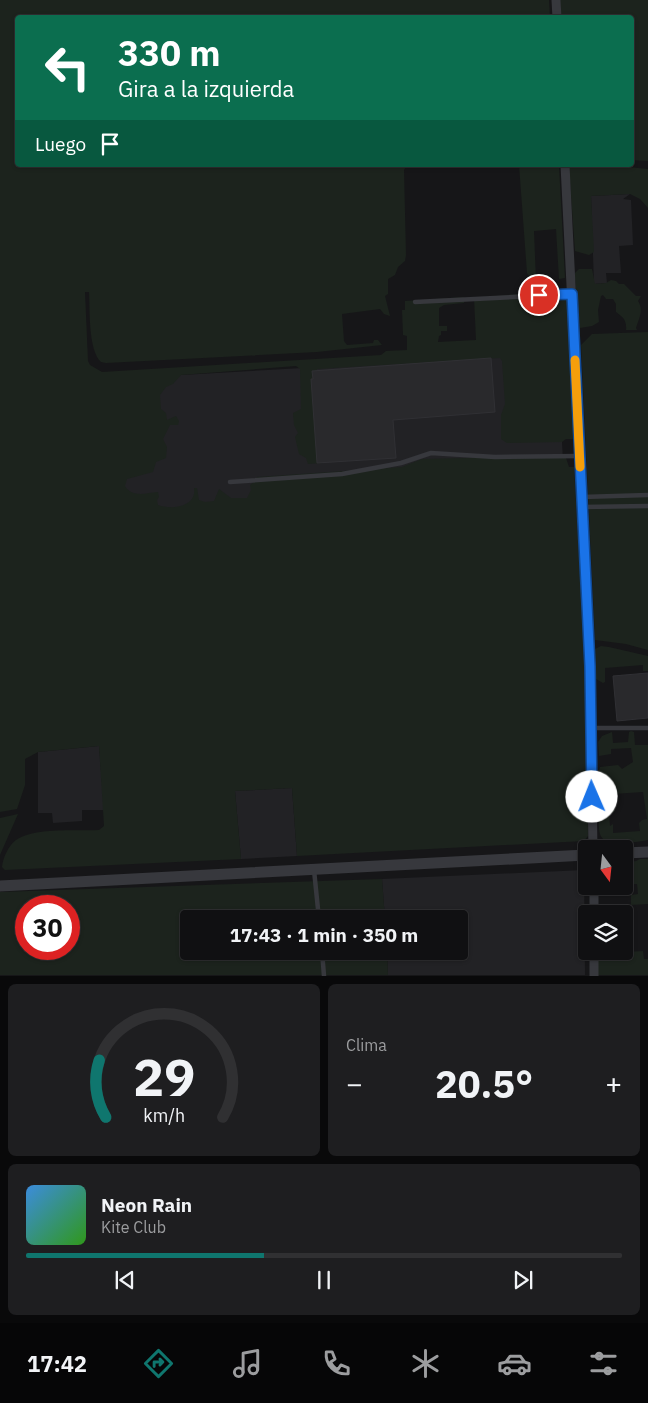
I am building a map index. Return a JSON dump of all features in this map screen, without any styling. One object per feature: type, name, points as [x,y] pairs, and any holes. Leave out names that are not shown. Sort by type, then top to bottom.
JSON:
[{"type":"street","points":[[556,0],[557,15]]},
{"type":"street","points":[[565,167],[582,496],[591,728],[593,840]]},
{"type":"street","points":[[633,853],[647,852]]},
{"type":"street","points":[[0,886],[578,855]]},
{"type":"street","points":[[594,960],[594,976]]},
{"type":"lane","points":[[415,302],[572,294]]},
{"type":"lane","points":[[230,482],[342,474],[401,463],[430,453],[495,457],[580,456]]},
{"type":"lane","points":[[582,496],[648,495]]},
{"type":"lane","points":[[582,507],[648,506]]},
{"type":"lane","points":[[591,728],[648,728]]},
{"type":"lane","points":[[313,869],[318,910]]},
{"type":"lane","points":[[323,960],[324,976]]},
{"type":"shaded area","points":[[0,0],[549,0],[550,15],[15,15],[15,167],[406,167],[404,170],[406,255],[405,261],[398,267],[395,275],[388,279],[388,294],[385,296],[390,316],[384,314],[380,309],[342,314],[344,341],[347,345],[373,343],[374,340],[378,340],[382,345],[317,352],[106,363],[101,362],[94,348],[90,329],[89,292],[85,292],[88,361],[90,365],[102,372],[381,355],[386,351],[407,350],[407,336],[403,335],[402,310],[405,310],[405,301],[463,297],[465,299],[464,303],[444,305],[439,308],[439,326],[447,326],[447,331],[441,331],[438,342],[476,340],[474,298],[530,293],[565,296],[567,300],[574,439],[566,439],[562,442],[507,443],[501,439],[501,415],[505,404],[502,361],[500,358],[317,369],[317,376],[314,378],[323,463],[308,464],[306,458],[299,454],[295,437],[298,433],[294,425],[293,413],[301,409],[300,369],[296,366],[181,375],[173,384],[166,387],[160,395],[161,409],[166,413],[167,420],[176,416],[179,421],[178,425],[170,425],[163,439],[167,447],[166,458],[156,462],[153,472],[127,479],[125,486],[128,490],[135,493],[158,492],[158,505],[176,507],[182,506],[191,499],[194,494],[194,488],[197,488],[199,500],[205,502],[214,501],[219,489],[231,498],[247,498],[251,490],[250,485],[257,477],[402,467],[422,459],[561,456],[566,458],[569,467],[574,467],[586,678],[588,836],[585,840],[578,841],[297,856],[292,788],[235,791],[241,859],[5,870],[2,867],[8,849],[16,840],[24,836],[45,831],[99,830],[104,826],[99,746],[38,752],[25,759],[25,785],[17,809],[0,812]]},
{"type":"shaded area","points":[[560,0],[648,0],[648,161],[634,160],[634,15],[561,15]]},
{"type":"shaded area","points":[[519,167],[559,167],[565,278],[559,279],[556,229],[534,231],[536,281],[531,279],[527,273]]},
{"type":"shaded area","points":[[569,167],[648,169],[648,208],[640,199],[630,194],[591,196],[594,252],[589,255],[575,251]]},
{"type":"shaded area","points":[[630,194],[623,199],[631,200],[633,245],[619,246],[621,273],[606,273],[607,283],[594,284],[591,196]]},
{"type":"shaded area","points":[[579,269],[592,269],[595,284],[606,283],[611,280],[616,281],[619,284],[624,284],[636,296],[641,296],[638,301],[641,311],[637,330],[626,330],[625,321],[616,312],[616,304],[613,299],[606,299],[603,295],[601,296],[598,310],[599,322],[592,326],[580,328],[575,278],[575,273]]},
{"type":"shaded area","points":[[648,332],[648,650],[626,644],[595,640],[581,345],[592,334]]},
{"type":"shaded area","points":[[513,356],[560,406],[565,497],[101,524],[93,380]]},
{"type":"shaded area","points":[[601,646],[648,656],[648,671],[643,671],[643,665],[605,668],[605,682],[603,683],[596,679],[595,649]]},
{"type":"shaded area","points":[[612,732],[613,743],[628,742],[629,732],[634,732],[635,745],[648,745],[648,840],[633,842],[633,840],[605,840],[600,834],[599,828],[600,808],[614,808],[615,811],[609,815],[610,826],[613,824],[613,833],[640,831],[639,823],[647,819],[643,792],[613,794],[612,801],[600,802],[598,799],[600,767],[618,765],[622,769],[633,762],[631,748],[611,749],[611,754],[599,756],[598,742],[602,736]]},
{"type":"shaded area","points":[[99,746],[104,810],[82,810],[82,821],[53,823],[52,813],[38,813],[38,752]]},
{"type":"shaded area","points":[[292,788],[297,856],[241,859],[235,791]]},
{"type":"shaded area","points":[[18,814],[0,855],[0,818]]},
{"type":"shaded area","points":[[648,859],[648,904],[631,905],[631,895],[638,894],[637,884],[633,884],[633,861]]},
{"type":"shaded area","points":[[578,870],[578,895],[584,895],[584,905],[578,905],[578,960],[585,960],[585,975],[388,975],[387,960],[468,960],[468,910],[384,910],[382,879]]},
{"type":"shaded area","points":[[382,879],[384,910],[180,910],[180,960],[387,960],[388,975],[0,975],[0,892]]},
{"type":"shaded area","points":[[643,951],[644,959],[648,959],[648,975],[597,975],[596,960],[633,960],[633,952]]},
{"type":"building","points":[[491,358],[495,412],[393,420],[396,458],[317,463],[312,371]]},
{"type":"building","points":[[648,673],[648,718],[617,721],[613,676]]},
{"type":"slow traffic","points":[[575,360],[580,467]]},
{"type":"route","points":[[539,295],[572,294],[590,666],[592,797]]}]
